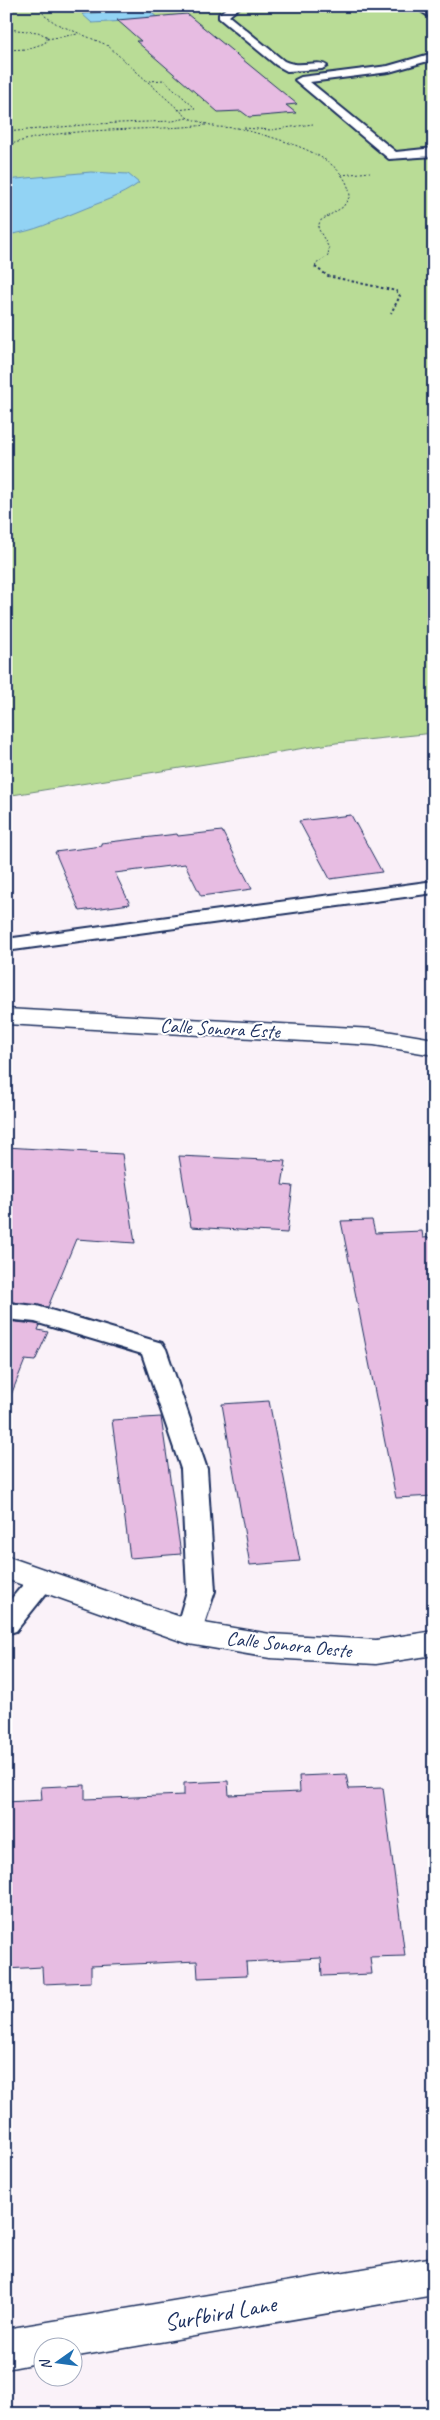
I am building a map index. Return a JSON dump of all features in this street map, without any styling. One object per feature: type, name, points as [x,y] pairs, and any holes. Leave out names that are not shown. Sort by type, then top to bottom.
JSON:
[{"type":"street","name":"Calle Sonora Este","points":[[6,1016],[374,1036],[434,1047]]},
{"type":"street","name":"Calle Sonora Oeste","points":[[6,1567],[189,1632],[270,1646],[376,1652],[434,1644]]},
{"type":"street","name":"Surfbird Lane","points":[[6,2349],[434,2276]]},
{"type":"lane","points":[[236,6],[223,16],[280,63],[291,69],[358,61]]},
{"type":"lane","points":[[419,6],[434,17]]},
{"type":"lane","points":[[433,57],[389,69],[339,77],[301,80],[393,156],[434,152]]},
{"type":"lane","points":[[324,66],[339,77]]},
{"type":"lane","points":[[6,945],[434,887]]},
{"type":"lane","points":[[6,1311],[37,1314],[153,1348],[194,1469],[201,1591],[189,1632]]},
{"type":"lane","points":[[6,1624],[42,1581]]},
{"type":"path","points":[[38,6],[45,16],[57,24],[107,45],[188,118],[208,124],[271,130],[316,124]]},
{"type":"path","points":[[6,29],[38,32],[47,39]]},
{"type":"path","points":[[6,50],[27,49],[45,43],[47,39],[81,34]]},
{"type":"path","points":[[148,81],[164,80],[195,108],[177,110]]},
{"type":"path","points":[[6,132],[94,124],[168,122],[188,118]]},
{"type":"path","points":[[168,122],[178,129]]},
{"type":"path","points":[[6,146],[18,141],[73,133],[178,129],[208,124]]},
{"type":"path","points":[[238,128],[305,149],[317,156],[349,183],[351,192],[346,204],[320,220],[318,228],[329,248],[328,256],[316,264],[315,269],[328,276],[396,291],[400,296],[391,313]]},
{"type":"green space","points":[[6,6],[434,6],[434,733],[336,743],[6,796]]},
{"type":"water","points":[[146,8],[159,19],[92,23],[82,14]]},
{"type":"water","points":[[91,172],[128,174],[139,183],[117,196],[44,226],[6,235],[6,180]]},
{"type":"building","points":[[187,14],[297,104],[286,105],[296,113],[249,117],[241,111],[218,112],[136,41],[141,41],[117,20]]},
{"type":"building","points":[[351,815],[382,872],[330,879],[299,821]]},
{"type":"building","points":[[222,831],[252,889],[201,896],[185,864],[115,873],[130,904],[80,911],[55,852],[102,846],[101,843]]},
{"type":"building","points":[[6,1147],[122,1154],[135,1243],[76,1239],[48,1307],[6,1301]]},
{"type":"building","points":[[179,1156],[286,1161],[282,1185],[293,1186],[287,1233],[191,1227]]},
{"type":"building","points":[[372,1220],[375,1233],[422,1231],[423,1238],[434,1237],[434,1496],[396,1498],[341,1221]]},
{"type":"building","points":[[6,1321],[40,1325],[38,1330],[48,1332],[35,1361],[25,1360],[7,1405]]},
{"type":"building","points":[[269,1401],[300,1561],[250,1565],[222,1404]]},
{"type":"building","points":[[161,1417],[181,1554],[130,1558],[112,1420]]},
{"type":"building","points":[[346,1774],[349,1789],[383,1788],[405,1956],[370,1957],[372,1974],[322,1976],[321,1958],[246,1962],[247,1976],[198,1978],[197,1961],[91,1966],[91,1982],[43,1984],[42,1967],[6,1969],[6,1802],[42,1800],[41,1787],[85,1785],[85,1799],[184,1795],[184,1783],[228,1781],[229,1795],[300,1792],[299,1776]]}]
